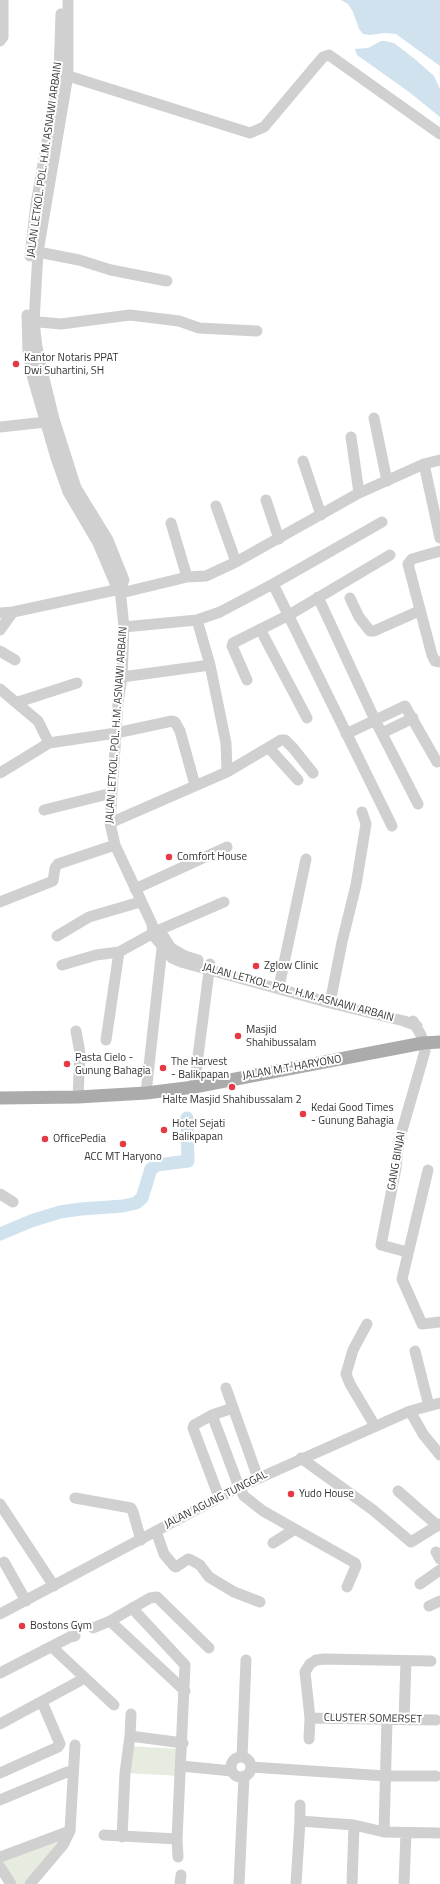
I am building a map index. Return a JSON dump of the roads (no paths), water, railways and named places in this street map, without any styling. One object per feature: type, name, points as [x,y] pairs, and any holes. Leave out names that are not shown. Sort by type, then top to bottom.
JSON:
[{"type":"main road","name":"JALAN M.T. HARYONO","points":[[0,1106],[139,1102],[189,1090],[424,1047],[440,1042]]},
{"type":"main road","name":"JALAN M.T. HARYONO","points":[[424,1047],[440,1051]]},
{"type":"main road","name":"JALAN M.T. HARYONO","points":[[0,1098],[78,1097],[146,1094],[189,1090]]},
{"type":"street","points":[[0,41],[3,37],[3,0]]},
{"type":"street","name":"JALAN LETKOL. POL. H.M. ASNAWI ARBAIN","points":[[61,0],[64,74],[36,204],[28,278],[30,322],[29,358],[33,379],[56,458],[68,492],[98,543],[115,583],[121,591]]},
{"type":"street","name":"JALAN LETKOL. POL. H.M. ASNAWI ARBAIN","points":[[68,0],[64,74],[38,252],[30,322],[54,419],[76,488],[108,540],[124,580],[121,591],[124,627],[122,677],[116,733],[110,823],[115,845],[162,948],[172,958],[280,982],[331,1000]]},
{"type":"street","points":[[64,74],[250,133],[264,127],[324,57],[329,55],[440,134]]},
{"type":"street","points":[[38,252],[79,260],[111,270],[167,281]]},
{"type":"street","points":[[30,322],[61,324],[130,315],[179,322],[199,328],[257,331]]},
{"type":"street","points":[[374,418],[387,481]]},
{"type":"street","points":[[0,427],[46,422]]},
{"type":"street","points":[[351,438],[359,493]]},
{"type":"street","points":[[0,613],[13,612],[187,577],[206,576],[236,562],[359,493],[424,464],[440,460]]},
{"type":"street","points":[[303,461],[321,515]]},
{"type":"street","points":[[424,464],[440,538]]},
{"type":"street","points":[[266,500],[279,538]]},
{"type":"street","points":[[216,506],[236,562]]},
{"type":"street","points":[[124,627],[197,620],[220,612],[273,584],[382,522]]},
{"type":"street","points":[[170,523],[187,577]]},
{"type":"street","points":[[440,551],[412,559],[408,564],[419,611],[432,655],[435,661],[440,662]]},
{"type":"street","points":[[247,680],[232,644],[289,614],[390,555]]},
{"type":"street","points":[[273,584],[392,826]]},
{"type":"street","points":[[318,597],[375,720],[418,804]]},
{"type":"street","points":[[350,598],[359,617],[370,631],[374,631],[419,611]]},
{"type":"street","points":[[0,630],[13,612]]},
{"type":"street","points":[[197,620],[210,665],[226,743],[227,772]]},
{"type":"street","points":[[260,629],[307,718]]},
{"type":"street","points":[[0,651],[15,660]]},
{"type":"street","points":[[122,677],[210,665]]},
{"type":"street","points":[[18,702],[77,684]]},
{"type":"street","points":[[0,689],[18,702],[38,721],[49,743]]},
{"type":"street","points":[[346,734],[403,706],[407,707],[437,762]]},
{"type":"street","points":[[382,733],[413,718]]},
{"type":"street","points":[[0,774],[49,743],[116,733],[172,721],[177,726],[183,740],[195,785]]},
{"type":"street","points":[[110,823],[227,772],[281,740],[285,740],[313,773]]},
{"type":"street","points":[[269,748],[298,780]]},
{"type":"street","points":[[44,810],[112,794]]},
{"type":"street","points":[[331,1000],[342,942],[356,885],[366,824],[362,812]]},
{"type":"street","points":[[0,902],[53,881],[54,868],[58,864],[115,845]]},
{"type":"street","points":[[135,889],[227,847]]},
{"type":"street","points":[[280,982],[306,859]]},
{"type":"street","points":[[57,936],[90,917],[140,902]]},
{"type":"street","points":[[62,965],[96,955],[121,952],[155,930],[224,902]]},
{"type":"street","name":"JALAN LETKOL. POL. H.M. ASNAWI ARBAIN","points":[[155,930],[171,948],[210,967],[331,1000],[417,1026],[424,1047]]},
{"type":"street","points":[[146,1094],[162,948]]},
{"type":"street","points":[[106,1040],[121,952]]},
{"type":"street","points":[[189,1090],[210,967]]},
{"type":"street","points":[[76,1031],[80,1053],[78,1097]]},
{"type":"street","name":"GANG BINJAI","points":[[407,1252],[381,1245],[396,1168],[399,1141],[424,1047]]},
{"type":"street","points":[[428,1170],[407,1252],[402,1279],[420,1321],[426,1325],[440,1322]]},
{"type":"street","points":[[0,1194],[13,1202]]},
{"type":"street","points":[[367,1324],[352,1350],[346,1374],[350,1384],[375,1426]]},
{"type":"street","points":[[415,1351],[429,1406]]},
{"type":"street","points":[[226,1388],[258,1478]]},
{"type":"street","name":"JALAN AGUNG TUNGGAL","points":[[1,1613],[239,1487],[300,1458],[410,1411],[440,1403]]},
{"type":"street","points":[[220,1497],[193,1428],[194,1425],[212,1415],[230,1409],[234,1410]]},
{"type":"street","points":[[410,1411],[423,1434],[440,1455]]},
{"type":"street","points":[[212,1415],[239,1487],[244,1496],[253,1504],[355,1563],[356,1566],[347,1587]]},
{"type":"street","points":[[300,1458],[373,1510],[411,1542],[439,1525],[398,1491]]},
{"type":"street","points":[[75,1498],[131,1508],[141,1540]]},
{"type":"street","points":[[0,1504],[54,1586]]},
{"type":"street","points":[[273,1543],[296,1529]]},
{"type":"street","points":[[156,1531],[164,1554],[174,1566],[176,1567],[188,1559],[191,1560],[200,1565],[209,1577],[234,1592],[260,1602]]},
{"type":"street","points":[[4,1562],[26,1601]]},
{"type":"street","points":[[420,1584],[440,1570]]},
{"type":"street","points":[[93,1628],[110,1621],[154,1596],[161,1598],[209,1648]]},
{"type":"street","points":[[429,1606],[440,1601]]},
{"type":"street","points":[[132,1608],[185,1665],[177,1839],[178,1856]]},
{"type":"street","points":[[110,1621],[185,1691]]},
{"type":"street","points":[[0,1673],[75,1636]]},
{"type":"street","points":[[52,1647],[114,1705]]},
{"type":"street","points":[[242,1757],[246,1660]]},
{"type":"street","name":"CLUSTER SOMERSET","points":[[309,1739],[310,1718],[306,1672],[310,1664],[316,1660],[431,1661]]},
{"type":"street","points":[[404,1720],[406,1661]]},
{"type":"street","points":[[0,1724],[85,1678]]},
{"type":"street","points":[[0,1773],[58,1747],[60,1744],[42,1702]]},
{"type":"street","points":[[122,1837],[125,1773],[130,1736],[131,1714]]},
{"type":"street","name":"CLUSTER SOMERSET","points":[[310,1718],[436,1720]]},
{"type":"street","points":[[384,1832],[387,1720]]},
{"type":"street","points":[[130,1736],[182,1743]]},
{"type":"street","points":[[30,1884],[63,1845],[70,1831],[72,1773],[75,1745]]},
{"type":"street","points":[[232,1767],[236,1758],[242,1757],[247,1759],[248,1771],[239,1884]]},
{"type":"street","points":[[181,1763],[232,1767]]},
{"type":"street","points":[[232,1767],[238,1776],[248,1771],[386,1776],[436,1776]]},
{"type":"street","points":[[0,1800],[67,1772],[72,1773]]},
{"type":"street","points":[[296,1884],[300,1805]]},
{"type":"street","points":[[300,1821],[354,1825],[384,1832],[438,1833]]},
{"type":"street","points":[[352,1884],[354,1825]]},
{"type":"street","points":[[0,1857],[70,1831]]},
{"type":"street","points":[[404,1884],[406,1833]]},
{"type":"street","points":[[104,1835],[177,1839]]},
{"type":"water","points":[[341,0],[440,0],[440,66],[396,34],[363,34],[359,29],[353,12],[348,4]]},
{"type":"water","points":[[381,41],[394,43],[434,76],[440,89],[440,117],[409,92],[357,55],[355,49],[368,48]]},
{"type":"waterway","points":[[0,1234],[31,1221],[60,1212],[123,1206],[136,1203],[142,1198],[151,1169],[157,1165],[188,1161],[187,1118]]},
{"type":"place","name":"Kantor Notaris PPAT Dwi Suhartini, SH","points":[[16,364]]},
{"type":"place","name":"Comfort House","points":[[169,857]]},
{"type":"place","name":"Zglow Clinic","points":[[256,966]]},
{"type":"place","name":"Masjid Shahibussalam","points":[[238,1036]]},
{"type":"place","name":"Pasta Cielo - Gunung Bahagia","points":[[67,1064]]},
{"type":"place","name":"The Harvest - Balikpapan","points":[[163,1068]]},
{"type":"place","name":"Halte Masjid Shahibussalam 2","points":[[232,1087]]},
{"type":"place","name":"Kedai Good Times - Gunung Bahagia","points":[[303,1114]]},
{"type":"place","name":"Hotel Sejati Balikpapan","points":[[164,1130]]},
{"type":"place","name":"OfficePedia","points":[[45,1139]]},
{"type":"place","name":"ACC MT Haryono","points":[[123,1144]]},
{"type":"place","name":"Yudo House","points":[[291,1494]]},
{"type":"place","name":"Bostons Gym","points":[[22,1626]]}]
